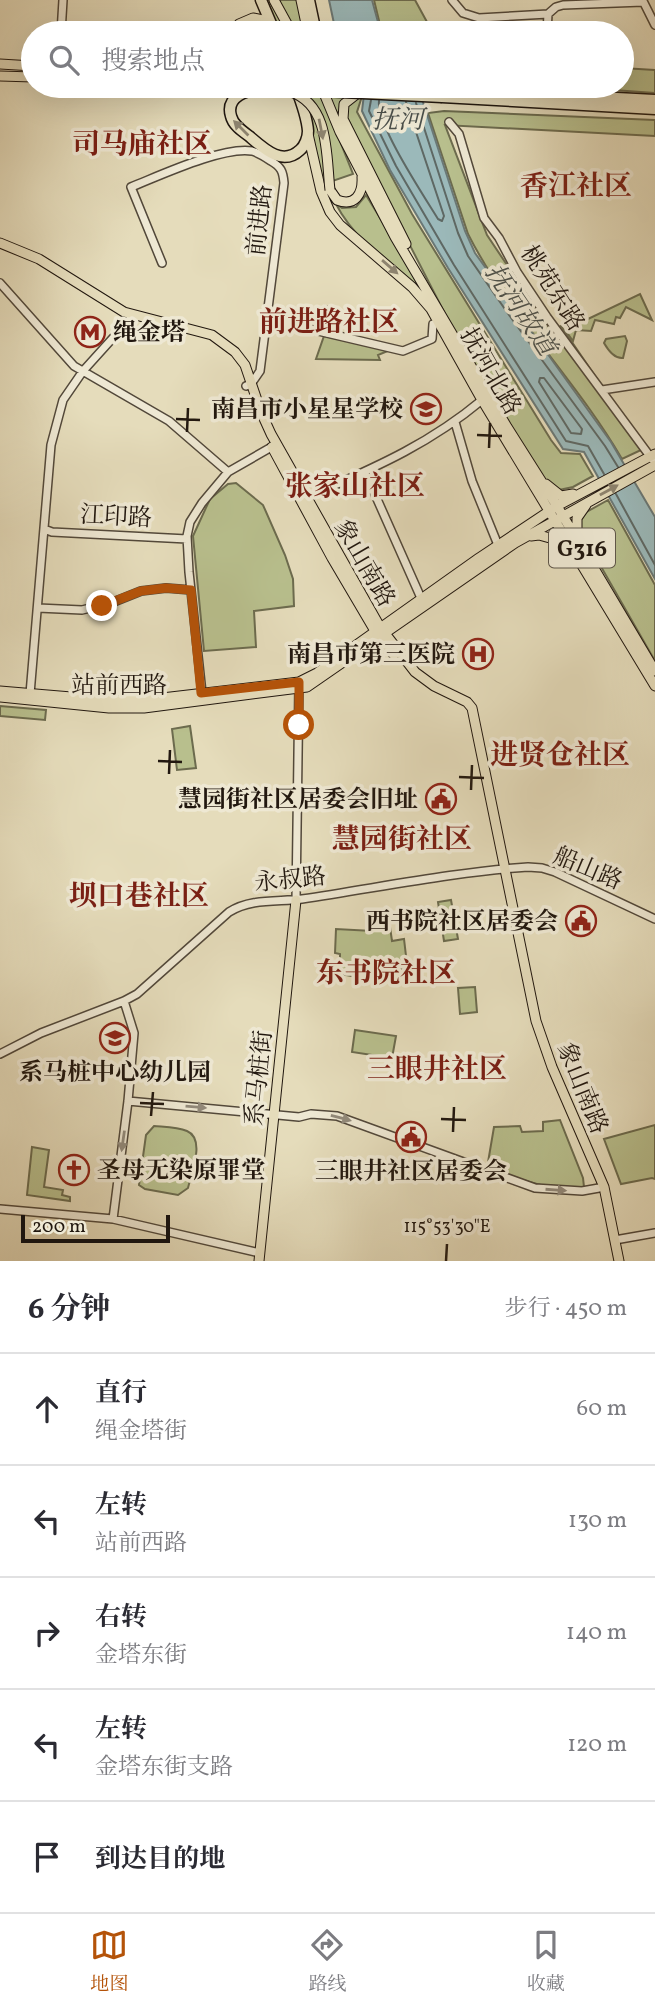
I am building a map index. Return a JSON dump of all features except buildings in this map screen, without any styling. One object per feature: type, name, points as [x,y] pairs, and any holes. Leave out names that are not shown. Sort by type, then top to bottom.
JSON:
[{"type":"highway","points":[[261,0],[270,21]]},
{"type":"highway","points":[[309,0],[313,21]]},
{"type":"highway","points":[[236,98],[230,116],[236,125],[277,157],[286,158],[304,146],[307,131]]},
{"type":"highway","name":"抚河北路","points":[[299,98],[307,131]]},
{"type":"highway","points":[[509,98],[655,109]]},
{"type":"highway","points":[[594,98],[655,100]]},
{"type":"main road","points":[[274,0],[285,21]]},
{"type":"main road","points":[[301,0],[305,21]]},
{"type":"main road","points":[[246,21],[253,18],[264,21]]},
{"type":"main road","points":[[0,64],[21,65]]},
{"type":"main road","points":[[0,76],[21,77]]},
{"type":"main road","points":[[306,98],[318,115],[330,190],[338,215],[358,239]]},
{"type":"main road","name":"抚河北路","points":[[327,98],[362,175],[395,237],[538,478],[553,509]]},
{"type":"main road","points":[[352,98],[344,104],[344,119],[424,282]]},
{"type":"main road","name":"抚河北路","points":[[307,131],[321,191],[330,212],[341,225],[412,287],[431,309],[482,400],[559,518],[655,685]]},
{"type":"main road","points":[[330,190],[337,200],[349,203],[357,199],[361,192],[362,175]]},
{"type":"main road","name":"象山南路","points":[[0,245],[130,319],[208,339],[235,362],[249,385]]},
{"type":"main road","name":"象山南路","points":[[0,245],[39,259],[124,312],[212,335],[240,359],[245,365],[256,414],[379,632],[412,677],[463,706],[470,714],[531,1023],[547,1069],[599,1188],[617,1261]]},
{"type":"main road","name":"象山南路","points":[[274,446],[306,498],[379,632]]},
{"type":"main road","name":"站前西路","points":[[379,632],[421,598],[553,509],[582,492],[653,459]]},
{"type":"main road","name":"站前西路","points":[[0,697],[144,708],[299,686],[526,537],[589,501],[653,459]]},
{"type":"main road","points":[[538,478],[561,496],[582,492]]},
{"type":"main road","points":[[526,537],[538,535],[573,542],[576,523],[589,501]]},
{"type":"main road","name":"抚河北路","points":[[573,542],[655,671]]},
{"type":"main road","name":"站前西路","points":[[0,691],[107,700],[145,700],[299,686]]},
{"type":"main road","name":"象山南路","points":[[501,869],[536,1021],[552,1067],[604,1187],[617,1261]]},
{"type":"main road","name":"系马桩街","points":[[259,1257],[296,900]]},
{"type":"street","points":[[62,21],[63,0]]},
{"type":"street","points":[[452,0],[463,13],[480,18],[548,14],[563,5],[643,1],[655,25]]},
{"type":"street","points":[[548,14],[548,21]]},
{"type":"street","name":"桃苑东路","points":[[449,122],[459,134],[484,218],[547,317],[653,459]]},
{"type":"street","name":"前进路","points":[[162,263],[131,187],[197,161],[242,151],[259,154],[280,166],[284,173],[284,183],[260,371],[249,385]]},
{"type":"street","points":[[0,283],[74,366],[169,421],[228,472]]},
{"type":"street","points":[[30,694],[51,445],[63,400],[83,371],[130,319]]},
{"type":"street","points":[[267,319],[403,351],[432,339],[433,324]]},
{"type":"street","points":[[602,390],[655,382]]},
{"type":"street","points":[[306,498],[404,454],[455,422],[482,400]]},
{"type":"street","points":[[455,422],[472,481],[498,545]]},
{"type":"street","points":[[201,693],[187,539],[190,522],[228,472],[274,446]]},
{"type":"street","points":[[365,472],[421,598]]},
{"type":"street","name":"江印路","points":[[44,529],[52,532],[187,539]]},
{"type":"street","points":[[38,608],[82,610],[111,603],[141,591],[166,588],[191,590]]},
{"type":"street","points":[[296,900],[299,686]]},
{"type":"street","name":"船山路","points":[[501,869],[542,868],[655,919]]},
{"type":"street","name":"永叔路","points":[[0,1054],[41,1033],[124,1001],[149,984],[239,905],[296,900],[501,869]]},
{"type":"street","points":[[113,1219],[134,1033],[124,1001]]},
{"type":"street","points":[[128,1101],[299,1117],[310,1114],[337,1116],[536,1188],[582,1191],[599,1188]]},
{"type":"street","points":[[0,1209],[113,1219],[259,1257]]},
{"type":"street","points":[[615,1240],[655,1233]]},
{"type":"green space","points":[[265,0],[298,0],[302,21],[273,21]]},
{"type":"green space","points":[[374,0],[415,0],[426,21],[379,21]]},
{"type":"green space","points":[[634,69],[655,70],[655,93],[634,92]]},
{"type":"green space","points":[[299,98],[323,98],[353,174],[321,185]]},
{"type":"green space","points":[[329,98],[361,98],[357,112],[412,214],[551,440],[561,453],[580,454],[593,476],[573,487],[559,490],[543,478],[462,347],[355,138]]},
{"type":"green space","points":[[444,111],[655,120],[655,136],[445,125],[487,235],[551,331],[561,326],[641,450],[622,459],[585,402],[485,264],[468,234],[428,113]]},
{"type":"green space","points":[[366,195],[432,303],[367,244],[344,218],[336,204],[342,208],[356,207]]},
{"type":"green space","points":[[640,294],[652,320],[626,307],[620,318],[616,317],[614,324],[595,320],[591,331],[576,330],[573,341],[565,330]]},
{"type":"green space","points":[[325,306],[338,308],[338,333],[322,330]]},
{"type":"green space","points":[[324,336],[390,350],[378,355],[380,360],[316,359]]},
{"type":"green space","points":[[625,336],[627,341],[623,358],[617,357],[604,343],[606,339]]},
{"type":"green space","points":[[236,483],[263,505],[293,579],[294,606],[254,611],[256,647],[204,651],[193,536],[210,499],[228,484]]},
{"type":"green space","points":[[608,500],[655,585],[655,661],[580,530],[581,515]]},
{"type":"green space","points":[[0,706],[46,710],[45,720],[0,716]]},
{"type":"green space","points":[[190,726],[196,768],[177,770],[172,729]]},
{"type":"green space","points":[[451,900],[458,939],[444,941],[438,902]]},
{"type":"green space","points":[[390,927],[392,941],[404,939],[408,973],[402,974],[401,964],[384,962],[381,963],[379,981],[340,974],[340,954],[335,953],[336,929],[373,931]]},
{"type":"green space","points":[[475,987],[477,1012],[460,1014],[458,988]]},
{"type":"green space","points":[[355,1030],[396,1036],[392,1058],[352,1052]]},
{"type":"green space","points":[[560,1120],[584,1187],[547,1186],[487,1168],[494,1127],[520,1126],[522,1132],[543,1131],[543,1122]]},
{"type":"green space","points":[[655,1125],[655,1179],[621,1184],[604,1139]]},
{"type":"green space","points":[[154,1126],[187,1131],[196,1141],[196,1157],[188,1188],[178,1195],[145,1189],[139,1185],[146,1135]]},
{"type":"green space","points":[[32,1147],[49,1150],[44,1187],[63,1190],[62,1195],[70,1197],[70,1201],[27,1195]]},
{"type":"water","name":"抚河","points":[[329,0],[372,0],[378,21],[333,21]]},
{"type":"water","name":"抚河","points":[[364,98],[422,98],[465,231],[475,253],[611,442],[655,517],[655,579],[584,452],[563,449],[448,268],[390,170],[362,111]]},
{"type":"place","name":"绳金塔","points":[[90,332]]},
{"type":"place","name":"南昌市小星星学校","points":[[426,409]]},
{"type":"place","name":"南昌市第三医院","points":[[478,654]]},
{"type":"place","name":"慧园街社区居委会旧址","points":[[441,799]]},
{"type":"place","name":"西书院社区居委会","points":[[581,921]]},
{"type":"place","name":"系马桩中心幼儿园","points":[[115,1038]]},
{"type":"place","name":"三眼井社区居委会","points":[[411,1137]]},
{"type":"place","name":"圣母无染原罪堂","points":[[74,1170]]},
{"type":"district","name":"司马庙社区","points":[[142,143]]},
{"type":"district","name":"香江社区","points":[[576,185]]},
{"type":"district","name":"前进路社区","points":[[329,321]]},
{"type":"district","name":"张家山社区","points":[[355,485]]},
{"type":"district","name":"进贤仓社区","points":[[560,754]]},
{"type":"district","name":"慧园街社区","points":[[402,838]]},
{"type":"district","name":"坝口巷社区","points":[[139,895]]},
{"type":"district","name":"东书院社区","points":[[386,972]]},
{"type":"district","name":"三眼井社区","points":[[437,1068]]},
{"type":"route","points":[[102,606],[141,591],[166,588],[191,590],[201,693],[299,682],[299,725]]},
{"type":"water label","name":"抚河故道","points":[[521,309]]}]
